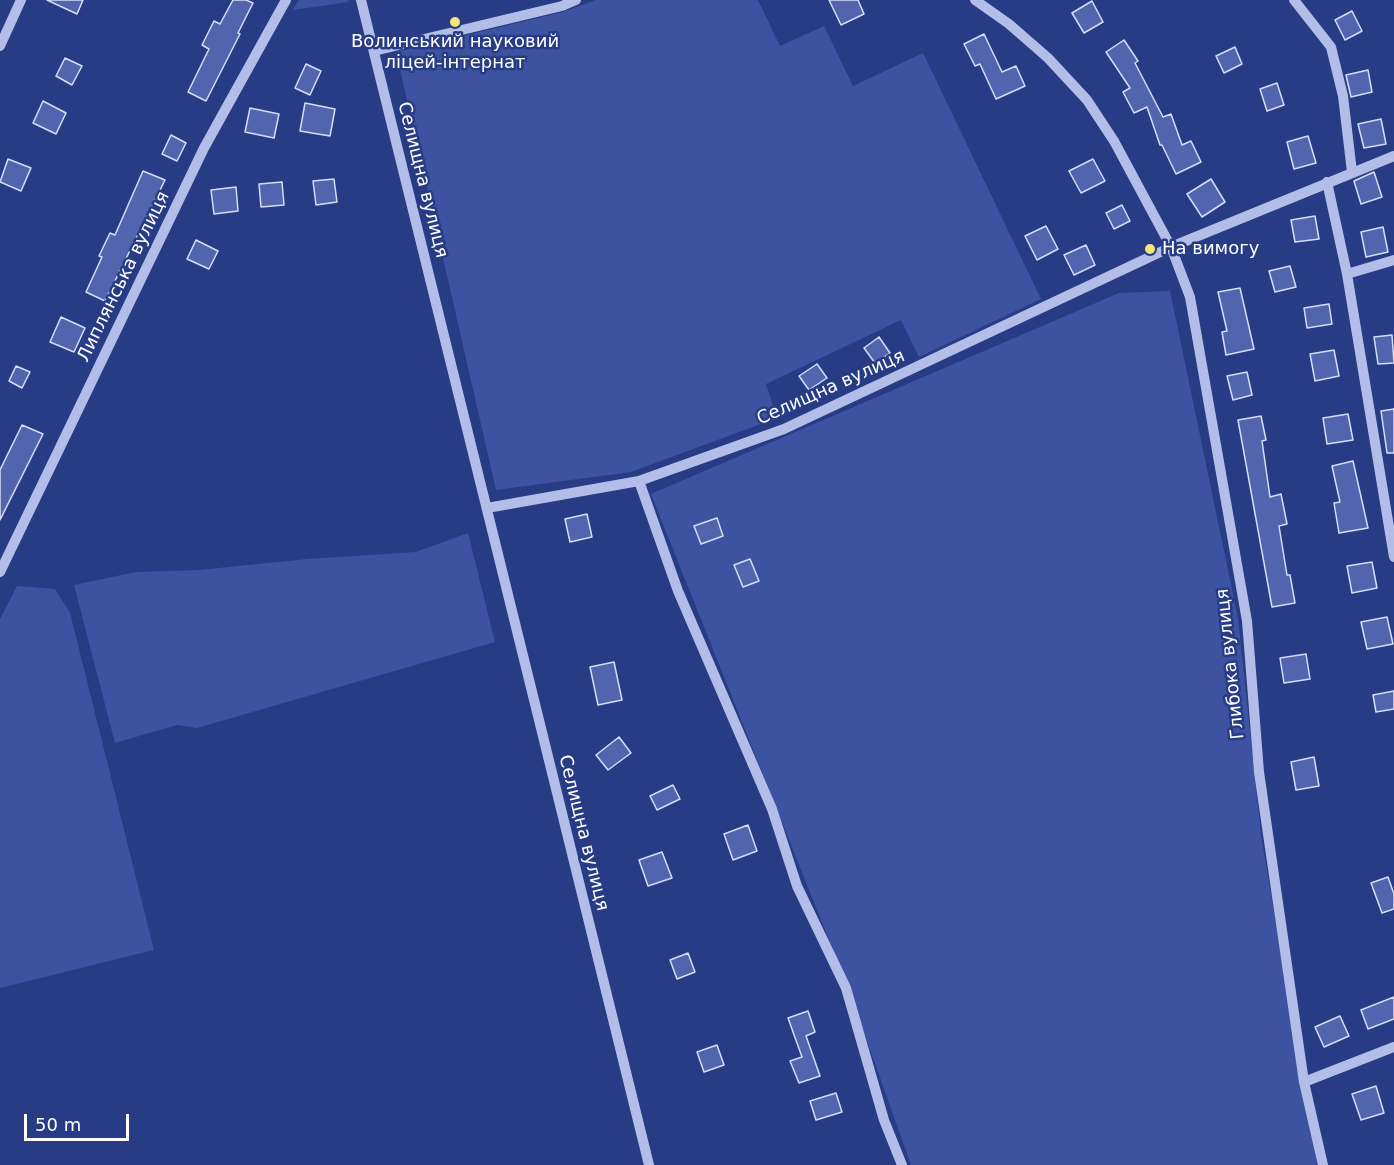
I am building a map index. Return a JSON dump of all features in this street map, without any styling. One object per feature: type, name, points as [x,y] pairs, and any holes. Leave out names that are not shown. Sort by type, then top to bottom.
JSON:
[{"type":"street","points":[[0,46],[21,0]]},
{"type":"street","name":"Липлянська вулиця","points":[[0,572],[204,148],[286,0]]},
{"type":"street","name":"Селищна вулиця","points":[[362,0],[649,1165]]},
{"type":"street","points":[[374,51],[562,6],[576,0]]},
{"type":"street","points":[[975,0],[1009,24],[1048,58],[1087,100],[1114,141],[1171,247]]},
{"type":"street","points":[[1294,0],[1331,47],[1343,96],[1352,172]]},
{"type":"street","name":"Селищна вулиця","points":[[487,508],[639,481],[784,429],[1171,247],[1394,156]]},
{"type":"street","points":[[1327,182],[1347,274],[1394,557]]},
{"type":"street","name":"Глибока вулиця","points":[[1171,247],[1190,297],[1247,621],[1258,772],[1304,1082]]},
{"type":"street","points":[[1347,274],[1394,260]]},
{"type":"street","points":[[639,481],[678,591],[772,809],[797,886],[846,988],[884,1120],[902,1165]]},
{"type":"street","points":[[1323,1165],[1304,1082],[1394,1047]]},
{"type":"shaded area","points":[[299,0],[348,0],[349,2],[293,10]]},
{"type":"shaded area","points":[[596,0],[758,0],[780,46],[824,26],[853,86],[923,53],[1041,299],[919,357],[901,320],[766,384],[777,418],[631,472],[496,490],[396,52],[563,12]]},
{"type":"shaded area","points":[[1170,291],[1238,618],[1261,835],[1317,1165],[911,1165],[849,990],[651,494],[1119,293]]},
{"type":"shaded area","points":[[468,533],[495,642],[197,728],[177,725],[115,743],[74,585],[136,572],[199,570],[307,559],[416,552]]},
{"type":"shaded area","points":[[17,586],[55,589],[70,613],[154,950],[0,988],[0,619]]},
{"type":"building","points":[[47,0],[83,0],[77,14]]},
{"type":"building","points":[[233,0],[246,0],[253,3],[206,101],[188,92],[209,49],[202,45],[214,21],[220,24]]},
{"type":"building","points":[[829,0],[858,0],[864,14],[841,25]]},
{"type":"building","points":[[1092,1],[1103,22],[1084,33],[1072,13]]},
{"type":"building","points":[[1352,11],[1362,31],[1345,40],[1335,20]]},
{"type":"building","points":[[984,34],[1002,72],[1016,66],[1025,86],[996,99],[980,64],[975,66],[964,44]]},
{"type":"building","points":[[1124,40],[1138,61],[1135,63],[1163,117],[1171,114],[1182,145],[1191,141],[1201,162],[1176,174],[1160,145],[1147,107],[1134,113],[1123,92],[1130,88],[1106,52]]},
{"type":"building","points":[[1235,47],[1242,64],[1224,73],[1216,56]]},
{"type":"building","points":[[65,58],[82,66],[72,85],[56,76]]},
{"type":"building","points":[[306,64],[321,71],[310,95],[295,88]]},
{"type":"building","points":[[1368,70],[1372,92],[1351,97],[1346,75]]},
{"type":"building","points":[[1277,83],[1284,105],[1267,111],[1260,89]]},
{"type":"building","points":[[43,101],[66,113],[56,134],[33,123]]},
{"type":"building","points":[[305,103],[335,109],[330,136],[300,131]]},
{"type":"building","points":[[250,108],[279,114],[274,138],[245,132]]},
{"type":"building","points":[[1381,119],[1386,144],[1364,148],[1358,124]]},
{"type":"building","points":[[171,135],[186,143],[177,161],[162,154]]},
{"type":"building","points":[[1308,136],[1316,163],[1294,169],[1287,142]]},
{"type":"building","points":[[8,159],[31,168],[21,191],[0,182]]},
{"type":"building","points":[[1093,159],[1105,181],[1081,193],[1069,171]]},
{"type":"building","points":[[143,171],[165,180],[105,301],[86,292],[102,257],[99,256],[110,233],[115,235]]},
{"type":"building","points":[[1374,172],[1382,197],[1361,204],[1354,181]]},
{"type":"building","points":[[334,179],[337,202],[316,205],[313,181]]},
{"type":"building","points":[[1211,179],[1225,202],[1202,217],[1187,194]]},
{"type":"building","points":[[282,182],[284,205],[261,207],[259,184]]},
{"type":"building","points":[[236,187],[238,211],[214,214],[211,190]]},
{"type":"building","points":[[1122,205],[1130,221],[1114,229],[1106,213]]},
{"type":"building","points":[[1315,216],[1319,239],[1295,242],[1291,220]]},
{"type":"building","points":[[1046,226],[1058,249],[1037,260],[1025,236]]},
{"type":"building","points":[[1383,227],[1388,252],[1366,257],[1361,232]]},
{"type":"building","points":[[196,240],[218,251],[209,269],[187,259]]},
{"type":"building","points":[[1086,245],[1095,265],[1074,275],[1064,255]]},
{"type":"building","points":[[1290,266],[1296,287],[1275,292],[1269,271]]},
{"type":"building","points":[[1240,288],[1254,349],[1226,355],[1222,332],[1227,331],[1218,292]]},
{"type":"building","points":[[1329,304],[1332,324],[1307,328],[1304,308]]},
{"type":"building","points":[[61,317],[85,328],[74,352],[50,342]]},
{"type":"building","points":[[1392,335],[1394,363],[1378,364],[1374,337]]},
{"type":"building","points":[[879,337],[890,353],[875,363],[864,348]]},
{"type":"building","points":[[1334,350],[1339,376],[1315,381],[1310,354]]},
{"type":"building","points":[[817,364],[827,378],[809,390],[799,376]]},
{"type":"building","points":[[16,366],[30,372],[22,388],[9,381]]},
{"type":"building","points":[[1247,372],[1252,395],[1233,400],[1227,376]]},
{"type":"building","points":[[1394,409],[1394,453],[1387,453],[1381,411]]},
{"type":"building","points":[[1348,414],[1353,440],[1327,444],[1323,418]]},
{"type":"building","points":[[1261,416],[1266,440],[1262,441],[1270,497],[1281,494],[1287,524],[1279,526],[1287,575],[1290,575],[1295,603],[1272,607],[1238,420]]},
{"type":"building","points":[[22,425],[43,434],[0,520],[0,470]]},
{"type":"building","points":[[1353,461],[1368,528],[1339,533],[1334,503],[1340,502],[1332,466]]},
{"type":"building","points":[[587,514],[592,537],[570,542],[565,519]]},
{"type":"building","points":[[717,518],[723,536],[701,544],[694,526]]},
{"type":"building","points":[[750,559],[759,581],[743,587],[734,565]]},
{"type":"building","points":[[1372,562],[1377,588],[1352,593],[1347,566]]},
{"type":"building","points":[[1387,617],[1393,644],[1367,649],[1361,622]]},
{"type":"building","points":[[1306,654],[1310,679],[1284,683],[1280,658]]},
{"type":"building","points":[[614,662],[622,700],[598,705],[590,667]]},
{"type":"building","points":[[1394,691],[1394,709],[1376,712],[1373,695]]},
{"type":"building","points":[[619,737],[631,753],[608,770],[596,755]]},
{"type":"building","points":[[1314,757],[1319,786],[1296,790],[1291,762]]},
{"type":"building","points":[[673,785],[680,799],[657,810],[650,796]]},
{"type":"building","points":[[748,825],[757,851],[733,860],[724,834]]},
{"type":"building","points":[[662,852],[672,878],[648,886],[639,860]]},
{"type":"building","points":[[1388,877],[1394,894],[1394,909],[1382,913],[1371,883]]},
{"type":"building","points":[[688,953],[695,972],[677,979],[670,960]]},
{"type":"building","points":[[1394,997],[1394,1019],[1368,1029],[1361,1010]]},
{"type":"building","points":[[808,1011],[815,1032],[806,1036],[820,1076],[799,1083],[790,1061],[802,1057],[788,1018]]},
{"type":"building","points":[[1340,1016],[1349,1036],[1324,1047],[1315,1027]]},
{"type":"building","points":[[717,1045],[724,1065],[704,1072],[697,1052]]},
{"type":"building","points":[[1376,1086],[1384,1113],[1361,1120],[1352,1094]]},
{"type":"building","points":[[836,1093],[842,1112],[816,1120],[810,1101]]},
{"type":"place","name":"Волинський науковий ліцей-інтернат","points":[[455,22]]},
{"type":"place","name":"На вимогу","points":[[1150,249]]}]
